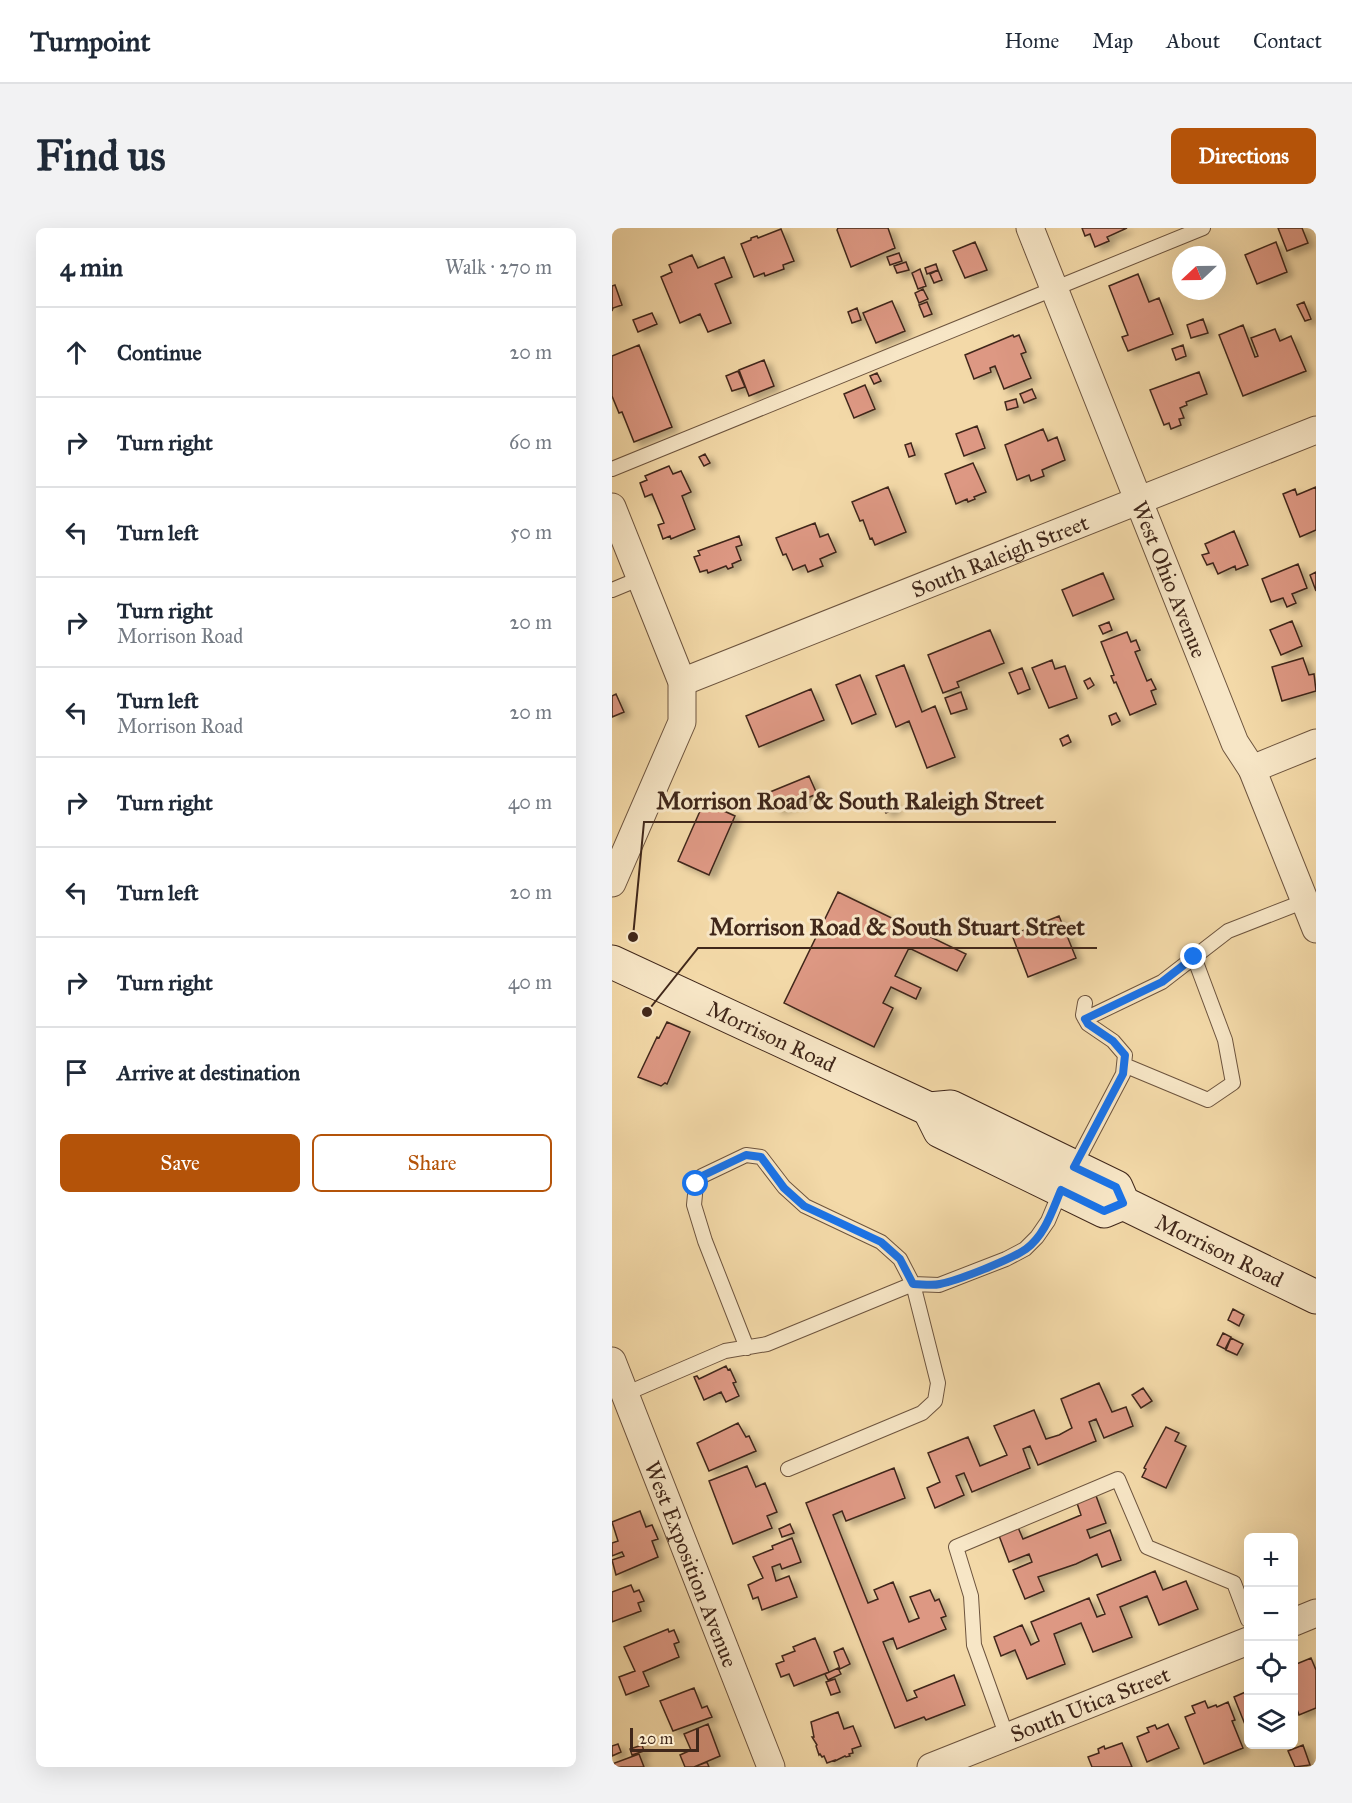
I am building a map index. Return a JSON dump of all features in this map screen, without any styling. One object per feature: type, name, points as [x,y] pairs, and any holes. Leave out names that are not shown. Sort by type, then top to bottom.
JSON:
[{"type":"main road","name":"Morrison Road","points":[[612,962],[929,1109],[940,1131],[1068,1179],[1104,1211],[1123,1203],[1316,1297]]},
{"type":"street","name":"West Ohio Avenue","points":[[1030,228],[1235,743],[1251,769],[1307,893],[1316,928]]},
{"type":"street","name":"South Raleigh Street","points":[[682,682],[1316,430]]},
{"type":"street","points":[[612,507],[682,682],[682,722],[612,883]]},
{"type":"street","points":[[1251,769],[1316,743]]},
{"type":"street","name":"West Exposition Avenue","points":[[612,1361],[771,1767]]},
{"type":"street","points":[[1298,1620],[1316,1612]]},
{"type":"street","name":"South Utica Street","points":[[931,1767],[1244,1643]]},
{"type":"lane","points":[[612,469],[1203,228]]},
{"type":"lane","points":[[612,590],[641,578]]},
{"type":"lane","points":[[1085,1019],[1162,982],[1228,931],[1307,893]]},
{"type":"lane","points":[[1124,1065],[1208,1100],[1233,1083],[1225,1040],[1194,957]]},
{"type":"lane","points":[[625,1394],[725,1351],[767,1344],[913,1284],[939,1285],[1025,1249],[1048,1221],[1123,1074],[1125,1055],[1113,1041],[1088,1024],[1083,1015],[1085,1003]]},
{"type":"lane","points":[[747,1348],[705,1241],[694,1205],[696,1184],[702,1176],[746,1155],[761,1157],[784,1188],[804,1206],[881,1242],[900,1259],[913,1284],[938,1383],[935,1401],[921,1413],[788,1469]]},
{"type":"lane","points":[[1007,1737],[974,1645],[971,1596],[956,1547],[1118,1479],[1147,1547],[1234,1583],[1244,1609]]},
{"type":"building","points":[[838,228],[888,228],[895,248],[851,267]]},
{"type":"building","points":[[1082,228],[1127,228],[1107,237],[1109,241],[1095,247],[1090,234],[1085,236]]},
{"type":"building","points":[[1278,228],[1302,228],[1308,243],[1287,251]]},
{"type":"building","points":[[781,229],[794,261],[783,265],[784,269],[765,276],[764,273],[754,277],[741,244],[751,238],[757,236],[758,238]]},
{"type":"building","points":[[975,242],[987,270],[965,278],[953,251]]},
{"type":"building","points":[[1276,242],[1287,272],[1257,284],[1245,255]]},
{"type":"building","points":[[899,253],[902,261],[890,265],[887,257]]},
{"type":"building","points":[[692,255],[698,268],[724,257],[732,277],[715,284],[731,323],[708,332],[700,314],[680,323],[661,277],[672,272],[669,265]]},
{"type":"building","points":[[906,262],[909,270],[897,273],[894,266]]},
{"type":"building","points":[[936,264],[938,270],[927,274],[925,268]]},
{"type":"building","points":[[920,269],[926,286],[918,289],[912,273]]},
{"type":"building","points":[[938,270],[942,280],[934,283],[930,274]]},
{"type":"building","points":[[1138,274],[1149,302],[1159,298],[1173,334],[1128,351],[1122,337],[1128,335],[1109,286]]},
{"type":"building","points":[[615,285],[622,305],[613,308],[612,311],[612,286]]},
{"type":"building","points":[[923,289],[928,299],[919,303],[915,293]]},
{"type":"building","points":[[892,301],[905,331],[876,343],[863,313]]},
{"type":"building","points":[[927,302],[932,314],[924,317],[919,305]]},
{"type":"building","points":[[1304,302],[1311,319],[1305,321],[1297,305]]},
{"type":"building","points":[[857,308],[861,320],[852,323],[848,312]]},
{"type":"building","points":[[652,313],[657,324],[638,332],[633,320]]},
{"type":"building","points":[[1203,319],[1208,333],[1191,338],[1187,325]]},
{"type":"building","points":[[1243,325],[1255,357],[1258,356],[1251,338],[1275,329],[1280,341],[1291,336],[1306,371],[1243,396],[1219,335]]},
{"type":"building","points":[[1013,335],[1014,337],[1019,335],[1026,352],[1021,354],[1031,378],[1004,389],[995,366],[990,368],[991,372],[974,379],[965,355]]},
{"type":"building","points":[[639,345],[672,427],[634,442],[622,412],[619,413],[612,396],[612,356]]},
{"type":"building","points":[[1183,345],[1186,356],[1176,360],[1172,349]]},
{"type":"building","points":[[764,360],[774,386],[749,396],[739,370]]},
{"type":"building","points":[[738,371],[745,387],[732,391],[726,376]]},
{"type":"building","points":[[1199,372],[1207,394],[1186,402],[1187,405],[1180,408],[1184,418],[1179,419],[1181,425],[1171,429],[1169,423],[1164,425],[1150,390]]},
{"type":"building","points":[[877,373],[881,381],[874,384],[870,376]]},
{"type":"building","points":[[865,385],[875,409],[854,418],[844,394]]},
{"type":"building","points":[[1032,389],[1036,398],[1024,403],[1020,394]]},
{"type":"building","points":[[1016,399],[1018,407],[1007,410],[1005,402]]},
{"type":"building","points":[[977,426],[985,448],[964,456],[956,434]]},
{"type":"building","points":[[1043,429],[1048,441],[1057,437],[1065,460],[1042,470],[1044,476],[1031,481],[1029,475],[1017,480],[1005,445]]},
{"type":"building","points":[[911,443],[915,455],[909,457],[905,445]]},
{"type":"building","points":[[705,454],[710,463],[704,466],[699,457]]},
{"type":"building","points":[[973,463],[986,492],[968,502],[967,499],[956,504],[945,474]]},
{"type":"building","points":[[669,466],[673,474],[681,471],[691,492],[682,496],[695,529],[671,539],[670,536],[663,539],[658,525],[664,523],[652,494],[645,497],[640,483],[647,480],[645,476]]},
{"type":"building","points":[[888,487],[906,532],[875,545],[872,538],[870,539],[863,520],[860,521],[852,502]]},
{"type":"building","points":[[1316,487],[1316,530],[1300,537],[1283,494],[1295,489],[1297,495]]},
{"type":"building","points":[[815,523],[820,537],[828,534],[836,552],[820,559],[823,566],[808,572],[805,565],[793,570],[776,538]]},
{"type":"building","points":[[1234,531],[1248,565],[1236,570],[1235,566],[1218,574],[1213,563],[1207,565],[1202,555],[1209,553],[1205,544]]},
{"type":"building","points":[[739,536],[742,545],[736,547],[741,560],[732,564],[733,567],[728,569],[726,566],[708,573],[707,570],[700,572],[694,557],[700,555],[698,551]]},
{"type":"building","points":[[1298,564],[1307,588],[1292,594],[1296,603],[1287,607],[1283,598],[1271,602],[1262,579]]},
{"type":"building","points":[[1316,572],[1316,591],[1310,575]]},
{"type":"building","points":[[1103,573],[1114,599],[1073,616],[1062,590]]},
{"type":"building","points":[[1292,621],[1302,646],[1281,655],[1270,630]]},
{"type":"building","points":[[1109,622],[1112,630],[1103,634],[1099,626]]},
{"type":"building","points":[[990,630],[1004,663],[957,682],[959,687],[943,693],[928,655]]},
{"type":"building","points":[[1127,632],[1131,642],[1136,640],[1140,650],[1135,652],[1147,681],[1151,679],[1156,689],[1151,691],[1156,704],[1130,715],[1116,682],[1114,683],[1111,676],[1114,675],[1101,642]]},
{"type":"building","points":[[1303,658],[1309,675],[1314,674],[1316,691],[1282,701],[1272,667]]},
{"type":"building","points":[[1052,660],[1055,669],[1065,666],[1077,698],[1049,708],[1032,668]]},
{"type":"building","points":[[904,665],[922,712],[935,706],[955,757],[927,768],[909,721],[896,727],[876,676]]},
{"type":"building","points":[[1022,668],[1030,689],[1018,694],[1009,673]]},
{"type":"building","points":[[860,675],[876,714],[852,724],[836,685]]},
{"type":"building","points":[[1090,678],[1094,685],[1088,689],[1084,681]]},
{"type":"building","points":[[811,689],[824,720],[759,747],[746,716]]},
{"type":"building","points":[[961,692],[967,709],[951,714],[945,698]]},
{"type":"building","points":[[616,694],[624,712],[612,717],[612,696]]},
{"type":"building","points":[[1116,713],[1120,721],[1112,725],[1109,716]]},
{"type":"building","points":[[1068,735],[1071,742],[1063,746],[1060,739]]},
{"type":"building","points":[[809,776],[817,794],[777,810],[770,792]]},
{"type":"building","points":[[890,794],[896,808],[886,813],[879,798]]},
{"type":"building","points":[[704,802],[735,816],[709,875],[678,861]]},
{"type":"building","points":[[838,892],[966,954],[957,971],[909,948],[895,976],[921,988],[916,999],[891,987],[883,1003],[893,1008],[874,1047],[784,1003]]},
{"type":"building","points":[[1059,916],[1076,958],[1028,977],[1012,935]]},
{"type":"building","points":[[667,1022],[690,1032],[667,1084],[661,1086],[638,1077],[657,1037],[659,1038]]},
{"type":"building","points":[[1233,1309],[1244,1315],[1239,1326],[1228,1320]]},
{"type":"building","points":[[1223,1333],[1231,1337],[1225,1349],[1217,1345]]},
{"type":"building","points":[[1231,1338],[1243,1344],[1237,1355],[1226,1350]]},
{"type":"building","points":[[726,1366],[728,1370],[730,1369],[736,1382],[733,1383],[739,1396],[726,1402],[721,1392],[704,1400],[694,1377],[697,1376],[699,1379]]},
{"type":"building","points":[[1099,1383],[1112,1412],[1126,1407],[1133,1426],[1104,1438],[1096,1419],[1089,1422],[1096,1441],[1038,1465],[1030,1446],[1023,1449],[1030,1468],[972,1492],[964,1473],[956,1476],[964,1495],[935,1508],[927,1488],[940,1482],[928,1453],[968,1437],[980,1466],[1007,1455],[994,1426],[1034,1410],[1046,1439],[1059,1435],[1072,1428],[1061,1399]]},
{"type":"building","points":[[1143,1388],[1152,1401],[1141,1408],[1132,1395]]},
{"type":"building","points":[[738,1423],[746,1437],[749,1436],[756,1451],[709,1471],[697,1443]]},
{"type":"building","points":[[1166,1427],[1179,1433],[1175,1441],[1186,1446],[1166,1488],[1142,1477],[1146,1469],[1144,1468]]},
{"type":"building","points":[[747,1466],[756,1487],[765,1483],[777,1512],[767,1516],[772,1528],[733,1544],[709,1481]]},
{"type":"building","points":[[894,1468],[905,1498],[846,1521],[842,1511],[833,1515],[868,1603],[878,1599],[874,1590],[893,1582],[909,1622],[919,1618],[910,1597],[930,1590],[935,1601],[939,1599],[946,1616],[941,1618],[946,1629],[897,1649],[893,1638],[883,1642],[907,1701],[917,1697],[914,1691],[954,1675],[965,1705],[926,1720],[924,1717],[895,1728],[806,1503]]},
{"type":"building","points":[[1095,1493],[1106,1523],[1087,1530],[1090,1538],[1110,1530],[1121,1560],[1102,1567],[1097,1554],[1038,1577],[1044,1591],[1025,1599],[1013,1570],[1032,1562],[1029,1554],[1009,1562],[998,1533],[1017,1525],[1023,1539],[1081,1515],[1076,1500]]},
{"type":"building","points":[[640,1511],[646,1527],[652,1525],[658,1539],[652,1541],[658,1557],[616,1575],[612,1560],[624,1556],[622,1552],[612,1556],[612,1543],[618,1541],[612,1522]]},
{"type":"building","points":[[790,1524],[794,1533],[782,1537],[779,1529]]},
{"type":"building","points":[[792,1538],[801,1562],[782,1569],[780,1564],[772,1567],[776,1581],[789,1576],[797,1597],[762,1610],[758,1597],[753,1599],[748,1585],[763,1578],[753,1557]]},
{"type":"building","points":[[1155,1571],[1163,1590],[1186,1581],[1198,1609],[1159,1625],[1147,1596],[1120,1607],[1132,1637],[1093,1652],[1081,1623],[1054,1634],[1065,1664],[1027,1679],[1015,1650],[1001,1656],[994,1637],[1022,1625],[1031,1645],[1039,1641],[1031,1622],[1089,1598],[1097,1617],[1105,1614],[1097,1595]]},
{"type":"building","points":[[631,1585],[634,1592],[639,1590],[644,1601],[638,1603],[641,1611],[612,1622],[612,1592]]},
{"type":"building","points":[[668,1629],[669,1632],[674,1630],[679,1642],[674,1644],[679,1657],[643,1672],[649,1686],[626,1695],[619,1677],[635,1671],[624,1647]]},
{"type":"building","points":[[815,1638],[829,1672],[794,1686],[789,1674],[781,1677],[776,1664],[784,1661],[782,1656],[795,1651],[793,1647]]},
{"type":"building","points":[[843,1648],[850,1664],[840,1669],[834,1652]]},
{"type":"building","points":[[1311,1658],[1316,1670],[1316,1708],[1299,1715],[1298,1712],[1298,1663]]},
{"type":"building","points":[[838,1668],[841,1674],[828,1680],[825,1674]]},
{"type":"building","points":[[835,1679],[840,1692],[831,1695],[826,1682]]},
{"type":"building","points":[[694,1688],[702,1708],[707,1706],[712,1717],[673,1731],[660,1701]]},
{"type":"building","points":[[1244,1693],[1244,1722],[1234,1697]]},
{"type":"building","points":[[1205,1701],[1208,1708],[1228,1702],[1235,1720],[1232,1721],[1243,1748],[1204,1764],[1185,1717],[1195,1713],[1192,1706]]},
{"type":"building","points":[[838,1712],[844,1729],[853,1726],[861,1746],[852,1749],[853,1753],[849,1754],[850,1756],[827,1763],[824,1756],[819,1755],[812,1737],[814,1737],[811,1722]]},
{"type":"building","points":[[708,1724],[720,1756],[694,1767],[685,1767],[680,1755],[691,1750],[684,1734]]},
{"type":"building","points":[[1168,1724],[1179,1748],[1147,1762],[1137,1737],[1149,1732],[1147,1728],[1155,1725],[1157,1729]]},
{"type":"building","points":[[1122,1743],[1132,1767],[1092,1767],[1088,1757],[1099,1753],[1098,1749]]},
{"type":"building","points":[[618,1744],[621,1752],[612,1756],[612,1746]]},
{"type":"building","points":[[642,1745],[644,1751],[632,1755],[630,1749]]},
{"type":"building","points":[[1303,1745],[1310,1765],[1295,1767],[1288,1751],[1298,1749]]},
{"type":"building","points":[[639,1754],[644,1767],[612,1767],[612,1764]]},
{"type":"building","points":[[707,1762],[709,1767],[694,1767]]},
{"type":"place","name":"Morrison Road & South Raleigh Street","points":[[633,937]]},
{"type":"place","name":"Morrison Road & South Stuart Street","points":[[647,1012]]},
{"type":"route","points":[[696,1184],[702,1176],[746,1155],[761,1157],[784,1188],[804,1206],[881,1242],[900,1259],[913,1284],[939,1285],[1006,1258],[1025,1249],[1037,1237],[1048,1221],[1061,1190],[1104,1211],[1123,1203],[1116,1187],[1074,1167],[1123,1074],[1125,1055],[1113,1041],[1088,1024],[1085,1019],[1162,982],[1194,957]]}]
